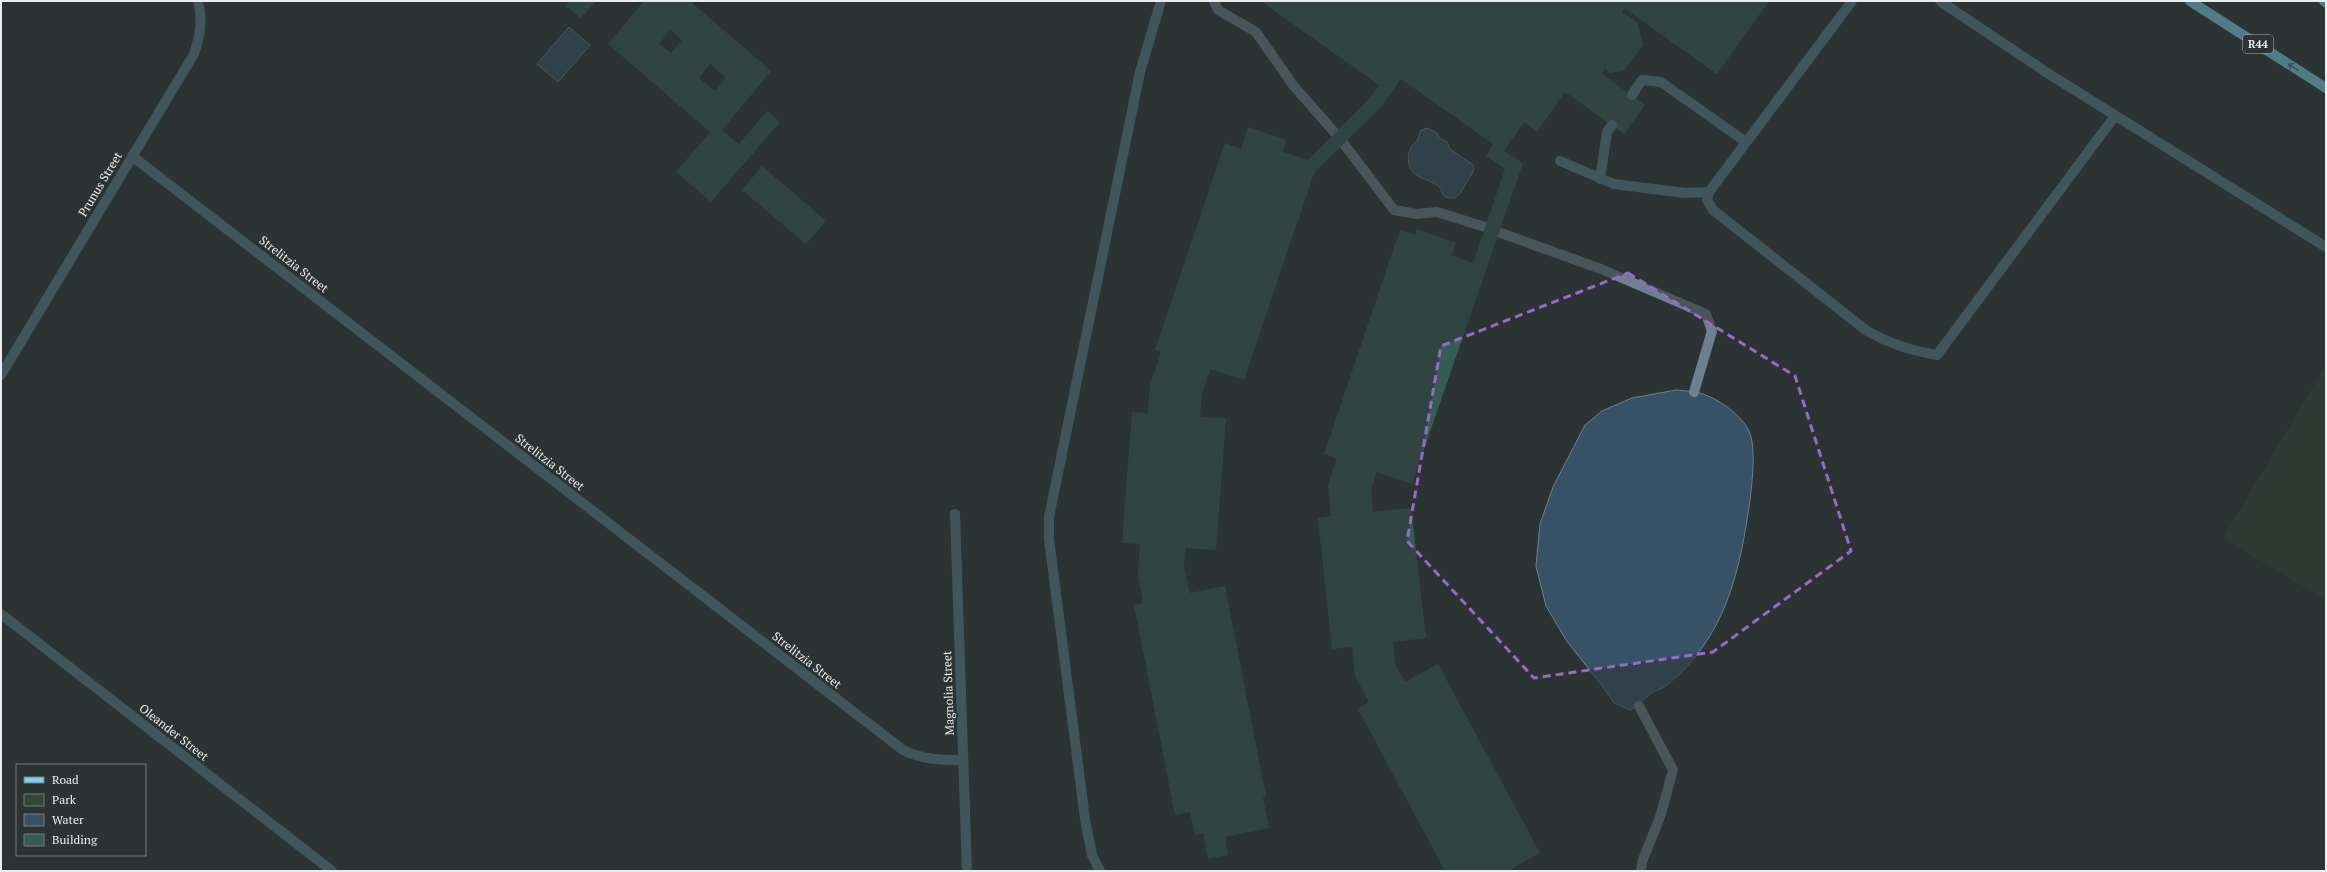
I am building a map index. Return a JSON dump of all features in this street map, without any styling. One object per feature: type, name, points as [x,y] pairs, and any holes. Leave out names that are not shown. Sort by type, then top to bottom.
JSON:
[{"type":"main road","name":"R44","points":[[2190,1],[2326,88]]},
{"type":"street","name":"Prunus Street","points":[[1,375],[194,54],[200,34],[201,13],[198,1]]},
{"type":"street","points":[[201,13],[206,1]]},
{"type":"street","points":[[1100,871],[1092,855],[1085,819],[1049,539],[1049,517],[1140,72],[1162,1]]},
{"type":"street","points":[[1852,1],[1817,50],[1709,192],[1708,200],[1713,210],[1867,331],[1885,342],[1906,349],[1937,355],[2115,116]]},
{"type":"street","points":[[1940,1],[2115,116],[2326,246]]},
{"type":"street","points":[[1632,95],[1642,80],[1661,82],[1746,142]]},
{"type":"street","points":[[1600,179],[1607,132],[1612,125]]},
{"type":"street","name":"Strelitzia Street","points":[[132,156],[903,750],[916,757],[928,759],[963,760]]},
{"type":"street","points":[[1560,160],[1600,179],[1634,188],[1685,193],[1709,192]]},
{"type":"street","name":"Magnolia Street","points":[[955,514],[967,871]]},
{"type":"street","name":"Oleander Street","points":[[1,614],[332,871]]},
{"type":"highlighted area","points":[[1628,273],[1795,376],[1851,551],[1713,652],[1534,678],[1407,541],[1441,346]]},
{"type":"green space","points":[[2326,365],[2326,600],[2223,538]]},
{"type":"water","points":[[569,27],[590,45],[558,82],[537,64]]},
{"type":"water","points":[[1427,128],[1437,133],[1439,138],[1447,142],[1450,149],[1473,165],[1474,170],[1461,192],[1455,198],[1444,196],[1437,185],[1416,175],[1410,168],[1408,159],[1410,150],[1418,140],[1421,130]]},
{"type":"water","points":[[1676,390],[1697,392],[1709,396],[1722,403],[1744,423],[1751,436],[1753,454],[1753,474],[1750,500],[1735,577],[1717,624],[1703,646],[1687,666],[1667,685],[1651,693],[1630,710],[1614,703],[1566,640],[1546,606],[1536,566],[1540,524],[1553,487],[1585,425],[1602,411],[1632,398]]},
{"type":"building","points":[[570,1],[596,1],[581,18],[566,6]]},
{"type":"building","points":[[644,1],[690,1],[771,71],[722,130],[739,144],[767,111],[780,122],[711,202],[676,172],[710,132],[608,44]],"holes":[[[670,30],[682,40],[671,53],[659,44]],[[710,64],[726,78],[715,91],[699,78]]]},
{"type":"building","points":[[1261,1],[1769,1],[1717,74],[1624,8],[1622,12],[1638,23],[1643,45],[1624,71],[1610,73],[1605,69],[1602,74],[1645,105],[1624,134],[1565,92],[1537,132],[1524,122],[1504,151],[1523,163],[1412,484],[1377,472],[1371,489],[1373,512],[1411,508],[1426,638],[1393,642],[1395,664],[1405,682],[1438,664],[1540,853],[1511,869],[1512,871],[1445,871],[1358,709],[1369,702],[1355,676],[1352,647],[1332,649],[1318,518],[1331,516],[1328,485],[1337,458],[1324,454],[1400,230],[1415,235],[1417,229],[1456,243],[1452,255],[1473,263],[1505,169],[1486,156],[1493,144],[1401,79],[1382,106],[1314,173],[1244,380],[1210,369],[1202,394],[1200,417],[1226,418],[1216,550],[1185,548],[1184,566],[1190,593],[1225,586],[1266,796],[1263,797],[1269,828],[1225,837],[1228,855],[1208,859],[1203,833],[1195,835],[1190,812],[1175,815],[1134,605],[1143,603],[1138,575],[1140,544],[1122,543],[1132,412],[1148,413],[1150,385],[1161,352],[1155,350],[1225,143],[1241,149],[1248,127],[1286,140],[1283,152],[1308,160],[1369,99],[1379,85]]},
{"type":"building","points":[[762,166],[826,221],[806,244],[742,190]]},
{"type":"waterway","points":[[1214,1],[1218,10],[1256,32],[1293,85],[1335,133]]},
{"type":"waterway","points":[[1344,144],[1394,210],[1417,214],[1437,212],[1485,227]]},
{"type":"waterway","points":[[1498,232],[1601,269],[1706,314],[1712,331],[1694,392]]},
{"type":"waterway","points":[[1639,706],[1673,770],[1660,817],[1642,862],[1641,871]]},
{"type":"tunnel","points":[[1612,125],[1632,95]]}]
